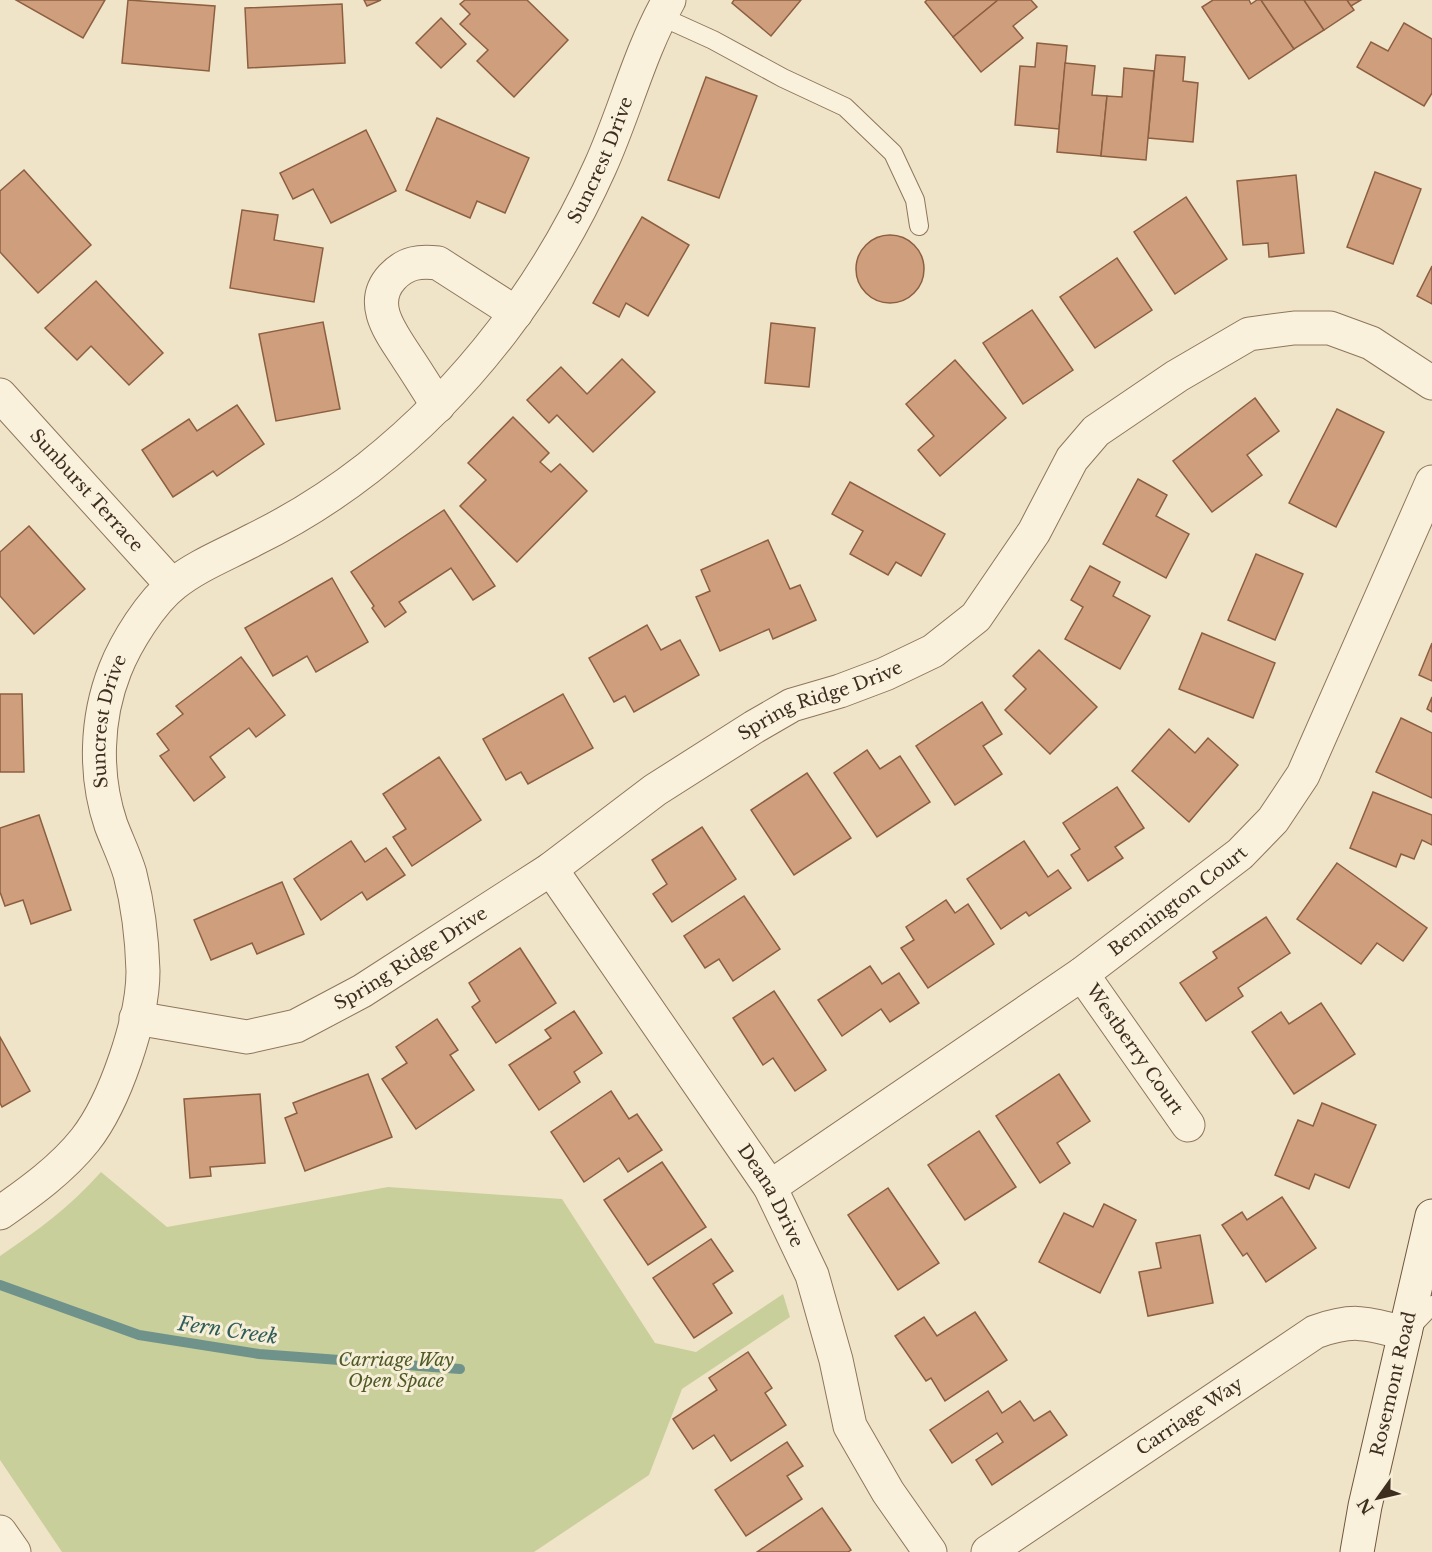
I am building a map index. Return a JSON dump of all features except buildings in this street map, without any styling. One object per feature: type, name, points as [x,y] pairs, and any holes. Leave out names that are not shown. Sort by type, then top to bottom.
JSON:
[{"type":"street","name":"Suncrest Drive","points":[[0,1213],[47,1179],[84,1142],[99,1120],[112,1092],[124,1063],[136,1018],[143,975],[141,936],[130,874],[110,823],[100,764],[101,728],[107,693],[129,640],[146,615],[172,585],[204,564],[254,540],[339,490],[402,440],[438,406],[478,362],[516,313],[581,208],[602,162],[663,6]]},
{"type":"street","points":[[438,406],[391,335],[383,318],[381,300],[385,284],[398,271],[410,264],[424,261],[438,263],[516,313]]},
{"type":"street","name":"Spring Ridge Drive","points":[[136,1018],[247,1037],[296,1026],[362,991],[551,869],[655,790],[773,716],[792,705],[840,691],[885,674],[933,651],[976,617],[1034,532],[1072,459],[1096,431],[1177,375],[1249,334],[1294,328],[1330,328],[1371,343],[1432,383]]},
{"type":"street","name":"Sunburst Terrace","points":[[0,395],[172,585]]},
{"type":"street","name":"Bennington Court","points":[[770,1187],[1082,974],[1240,854],[1273,820],[1303,775],[1432,482]]},
{"type":"street","name":"Deana Drive","points":[[551,869],[770,1187],[812,1275],[836,1360],[850,1426],[888,1492],[930,1552]]},
{"type":"street","name":"Westberry Court","points":[[1082,974],[1188,1125]]},
{"type":"street","name":"Rosemont Road","points":[[1357,1552],[1365,1506],[1418,1327],[1432,1216]]},
{"type":"street","name":"Carriage Way","points":[[988,1552],[1314,1332],[1343,1324],[1362,1322],[1418,1327]]},
{"type":"street","points":[[0,1532],[14,1552]]},
{"type":"lane","points":[[663,6],[713,40],[783,78],[845,107],[893,153],[915,200],[919,226]]},
{"type":"lane","points":[[1418,1327],[1432,1305]]},
{"type":"green space","name":"Carriage Way Open Space","points":[[101,1172],[167,1227],[388,1187],[562,1199],[655,1343],[696,1352],[783,1294],[790,1317],[682,1389],[649,1475],[534,1552],[62,1552],[0,1460],[0,1256],[53,1217]]},
{"type":"waterway","name":"Fern Creek","points":[[0,1285],[139,1335],[259,1354],[460,1369]]}]
